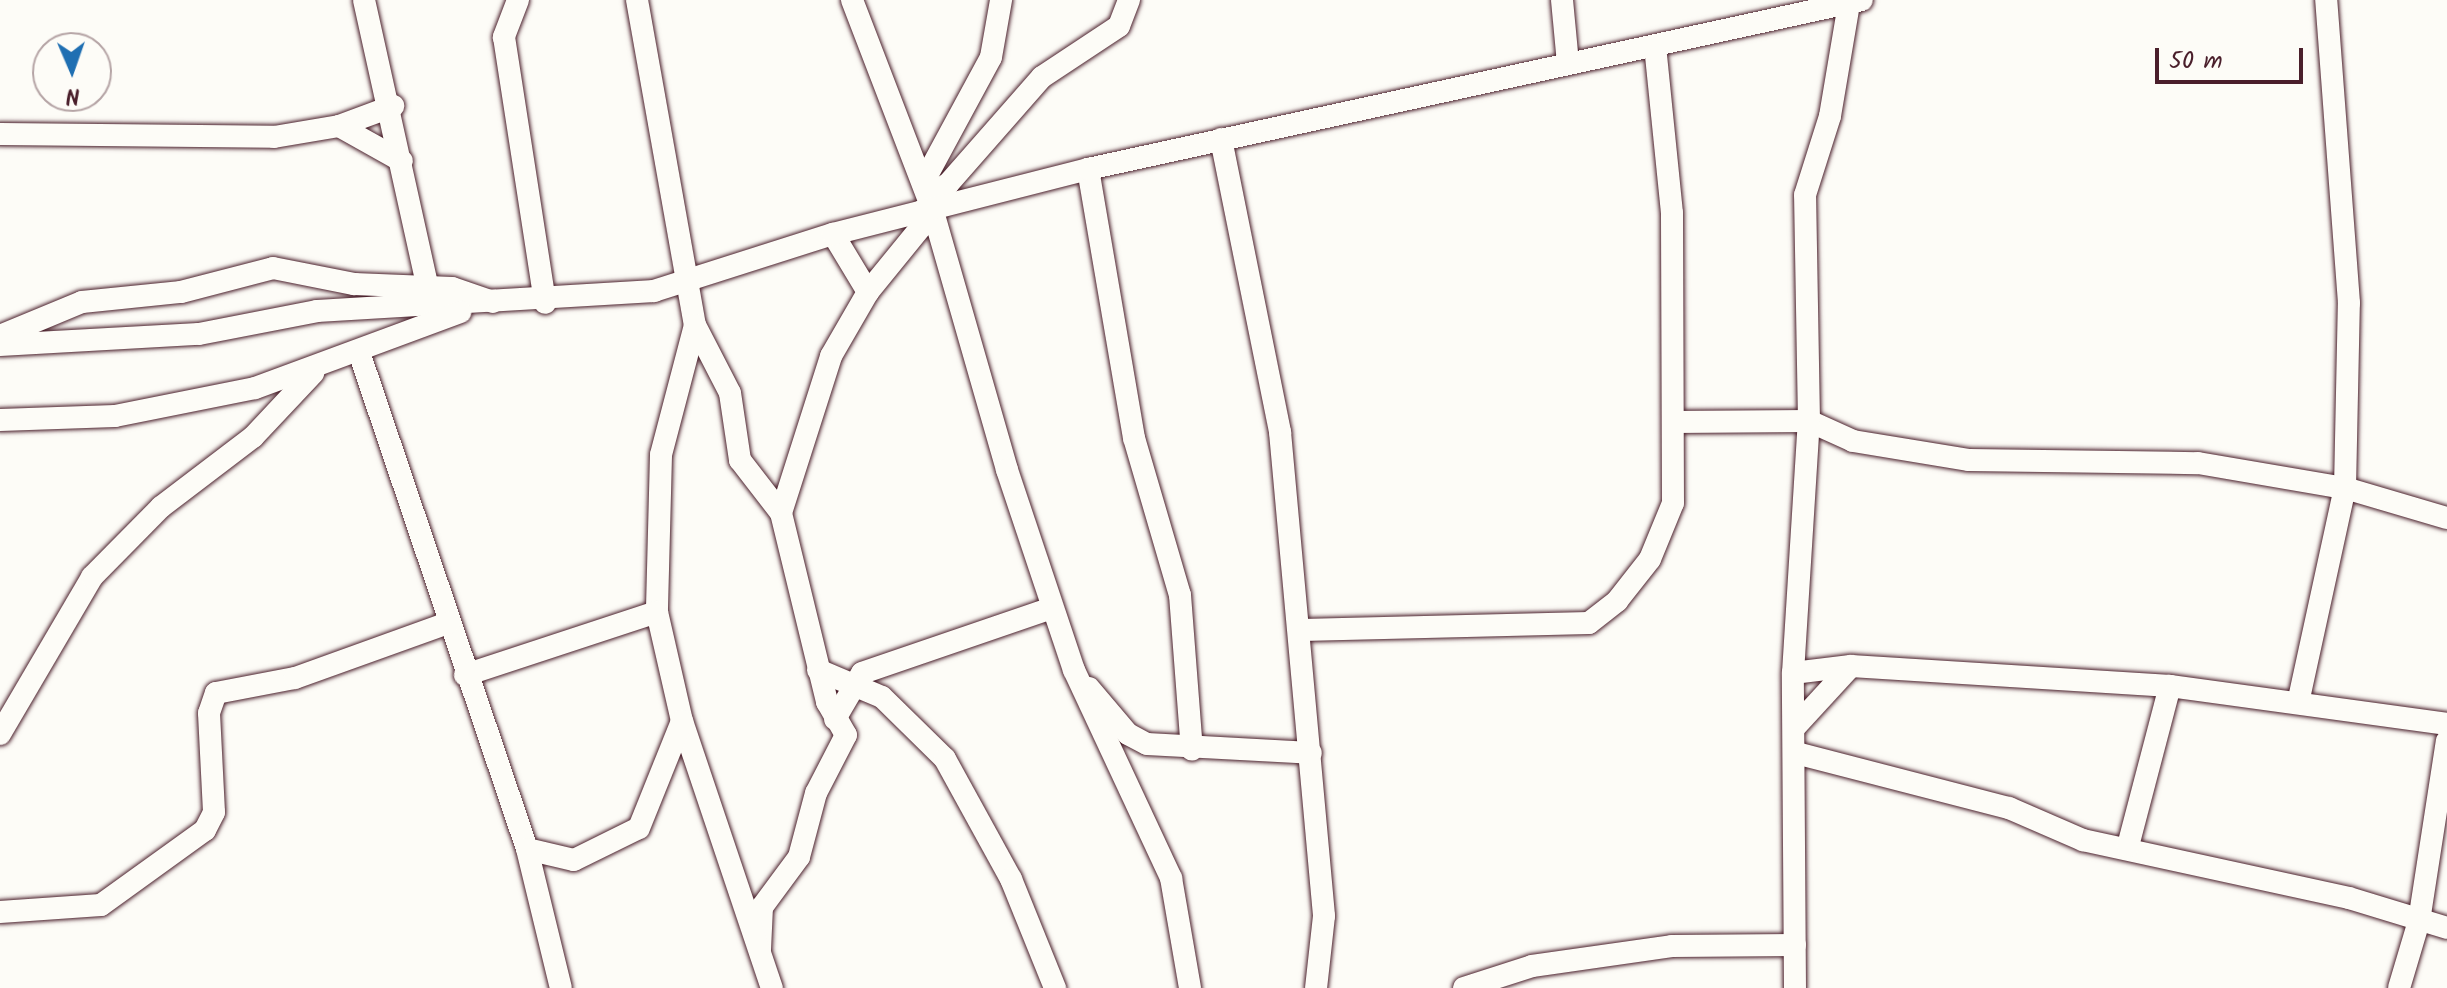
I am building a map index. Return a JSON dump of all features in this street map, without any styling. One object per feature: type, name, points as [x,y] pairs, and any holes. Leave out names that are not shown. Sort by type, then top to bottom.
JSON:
[{"type":"street","points":[[364,0],[393,106],[427,284]]},
{"type":"street","points":[[518,0],[504,37],[545,303]]},
{"type":"street","points":[[637,0],[695,325],[730,393],[740,460],[781,513],[818,670],[846,746],[816,793],[799,857],[762,907],[760,950]]},
{"type":"street","points":[[852,0],[927,199],[1052,608],[1074,670],[1171,878],[1190,988]]},
{"type":"street","points":[[861,25],[868,0]]},
{"type":"street","points":[[781,513],[797,478],[816,393],[868,292],[916,235],[927,199],[991,57],[1001,0]]},
{"type":"street","points":[[927,199],[948,184],[1042,77],[1119,26],[1129,0]]},
{"type":"street","points":[[1562,0],[1568,63]]},
{"type":"street","points":[[2298,703],[2345,488],[2349,303],[2326,0]]},
{"type":"street","points":[[0,345],[199,334],[317,311],[545,303],[688,283],[927,199],[1088,169],[1855,2],[1830,116],[1805,195],[1809,421],[1793,673],[1796,753],[1795,988]]},
{"type":"street","points":[[1302,630],[1589,623],[1617,601],[1650,559],[1673,503],[1672,213],[1655,46]]},
{"type":"street","points":[[0,134],[274,137],[339,126],[393,106]]},
{"type":"street","points":[[339,126],[402,161]]},
{"type":"street","points":[[1221,139],[1280,432],[1302,630],[1324,916],[1316,988]]},
{"type":"street","points":[[1088,169],[1134,438],[1180,595],[1192,750]]},
{"type":"street","points":[[833,234],[868,292]]},
{"type":"street","points":[[0,336],[82,302],[181,292],[254,270],[354,284],[427,284],[479,294],[486,305]]},
{"type":"street","points":[[0,420],[115,416],[314,372],[486,305]]},
{"type":"street","points":[[695,325],[661,455],[657,612],[682,721],[772,988]]},
{"type":"street","points":[[360,355],[465,675],[527,849],[561,988]]},
{"type":"street","points":[[0,734],[92,577],[161,507],[253,437],[314,372]]},
{"type":"street","points":[[1673,422],[1809,421],[1853,441],[1969,460],[2198,463],[2345,488],[2447,518]]},
{"type":"street","points":[[835,719],[852,685],[879,665],[1052,608]]},
{"type":"street","points":[[465,675],[657,612]]},
{"type":"street","points":[[0,912],[101,905],[212,823],[209,713],[216,693],[295,678],[448,623]]},
{"type":"street","points":[[1793,673],[1851,666],[2170,686],[2447,724]]},
{"type":"street","points":[[1795,727],[1851,666]]},
{"type":"street","points":[[818,670],[903,712],[945,759],[1011,879],[1055,988]]},
{"type":"street","points":[[1074,670],[1128,734],[1192,750],[1311,753]]},
{"type":"street","points":[[2128,846],[2170,686]]},
{"type":"street","points":[[527,849],[574,860],[639,828],[682,721]]},
{"type":"street","points":[[2399,988],[2419,921],[2447,741]]},
{"type":"street","points":[[1796,753],[2009,808],[2083,840],[2128,846],[2447,928]]},
{"type":"street","points":[[1464,988],[1532,966],[1672,946],[1795,945]]}]
